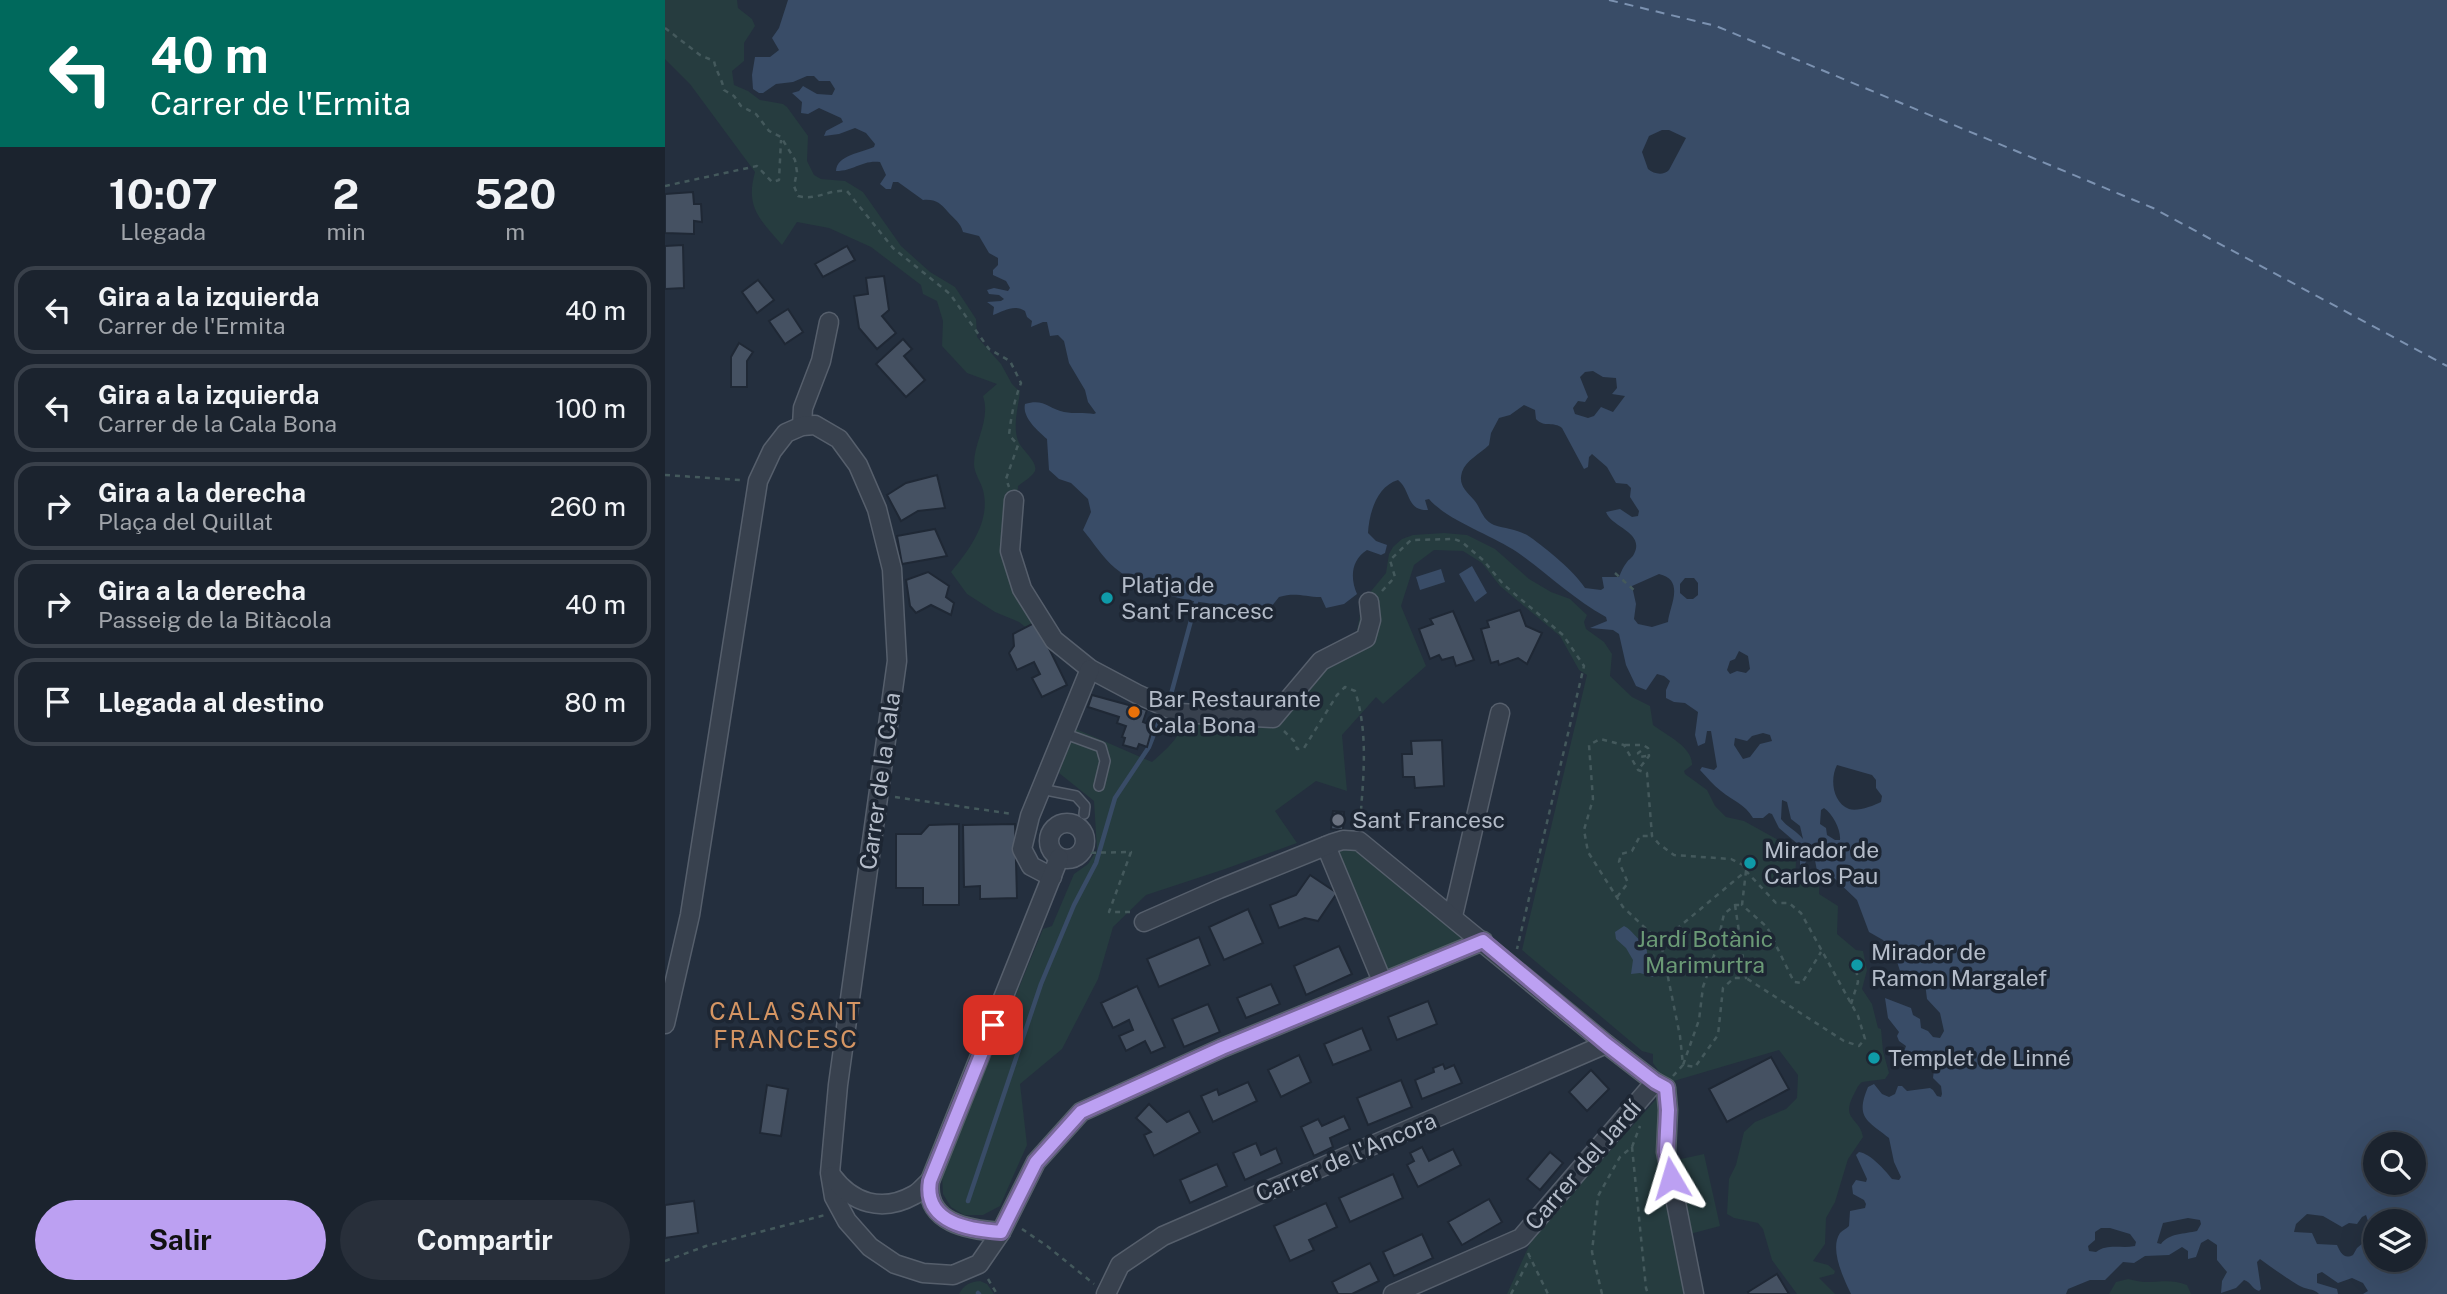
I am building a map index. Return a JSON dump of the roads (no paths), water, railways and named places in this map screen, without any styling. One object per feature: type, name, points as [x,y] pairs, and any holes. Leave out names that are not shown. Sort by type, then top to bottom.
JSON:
[{"type":"street","points":[[665,1024],[690,915],[758,481],[772,451],[786,433],[802,426],[803,408],[821,361],[829,322]]},
{"type":"street","name":"Carrer de la Cala","points":[[802,426],[815,425],[839,439],[858,465],[877,509],[893,569],[897,661],[838,1085],[830,1173]]},
{"type":"street","points":[[1014,500],[1010,551],[1022,589],[1053,640],[1090,669],[1179,713],[1273,718],[1321,661],[1366,638],[1371,620],[1369,603]]},
{"type":"street","points":[[1052,877],[1031,866],[1022,849],[1030,817],[1090,669]]},
{"type":"street","points":[[1453,916],[1500,713]]},
{"type":"street","points":[[1068,823],[1075,825],[1082,830],[1085,846],[1075,858],[1059,858],[1049,845],[1053,830],[1068,823]]},
{"type":"street","points":[[1138,917],[1343,840],[1359,841],[1606,1044],[1663,1084],[1668,1110],[1666,1152],[1694,1294]]},
{"type":"street","points":[[1326,846],[1382,981]]},
{"type":"street","points":[[1001,1232],[976,1231],[949,1222],[928,1193],[930,1181],[1059,858]]},
{"type":"street","points":[[830,1173],[834,1197],[847,1222],[870,1247],[895,1264],[923,1273],[953,1275],[979,1264],[1001,1232],[1036,1162],[1081,1112],[1222,1048],[1483,941]]},
{"type":"street","name":"Carrer de l'Ancora","points":[[1101,1290],[1120,1265],[1163,1237],[1606,1044]]},
{"type":"street","name":"Carrer del Jardí","points":[[1393,1294],[1521,1238],[1663,1084]]},
{"type":"street","points":[[830,1173],[843,1191],[872,1205],[898,1201],[914,1195],[930,1181]]},
{"type":"lane","points":[[1063,733],[1101,747],[1105,761],[1099,786]]},
{"type":"lane","points":[[1041,789],[1076,796],[1084,806],[1084,814]]},
{"type":"water","points":[[788,0],[2447,0],[2447,1294],[2363,1294],[2368,1291],[2363,1283],[2352,1278],[2338,1283],[2322,1272],[2317,1274],[2317,1283],[2337,1289],[2338,1294],[2319,1294],[2298,1285],[2260,1259],[2257,1262],[2261,1289],[2259,1291],[2244,1280],[2236,1288],[2221,1293],[2222,1281],[2227,1272],[2217,1260],[2217,1245],[2208,1239],[2201,1243],[2196,1257],[2188,1259],[2188,1251],[2182,1247],[2169,1255],[2145,1256],[2134,1263],[2123,1262],[2105,1280],[2090,1280],[2068,1289],[2066,1294],[1851,1294],[1839,1264],[1836,1247],[1840,1233],[1849,1226],[1850,1211],[1865,1208],[1866,1204],[1853,1194],[1852,1186],[1856,1180],[1866,1182],[1867,1179],[1856,1155],[1859,1152],[1868,1156],[1892,1179],[1899,1180],[1901,1177],[1894,1162],[1889,1138],[1869,1122],[1863,1112],[1868,1087],[1874,1084],[1882,1094],[1889,1097],[1895,1094],[1898,1086],[1907,1091],[1930,1088],[1937,1096],[1941,1097],[1942,1094],[1941,1086],[1933,1078],[1937,1060],[1912,1061],[1898,1052],[1906,1046],[1899,1041],[1899,1032],[1888,1018],[1885,998],[1911,1008],[1913,1015],[1920,1019],[1921,1028],[1933,1037],[1940,1038],[1944,1031],[1940,1013],[1927,999],[1925,983],[1918,980],[1912,988],[1909,978],[1900,971],[1894,952],[1883,940],[1869,932],[1857,900],[1828,869],[1822,869],[1821,873],[1817,871],[1814,855],[1811,853],[1800,868],[1800,846],[1779,828],[1772,814],[1753,818],[1700,770],[1702,767],[1714,770],[1717,767],[1711,731],[1707,731],[1705,743],[1698,746],[1695,735],[1698,712],[1685,703],[1666,698],[1670,681],[1664,676],[1657,674],[1646,690],[1636,686],[1626,665],[1619,634],[1613,630],[1590,628],[1607,621],[1606,617],[1517,552],[1447,514],[1429,499],[1425,500],[1428,510],[1416,507],[1398,480],[1380,494],[1370,517],[1368,533],[1376,541],[1387,545],[1385,553],[1381,555],[1367,550],[1362,554],[1353,570],[1357,594],[1344,604],[1326,608],[1321,597],[1295,595],[1279,597],[1271,607],[1189,600],[1150,589],[1115,568],[1083,530],[1091,512],[1088,499],[1071,483],[1059,479],[1049,470],[1047,439],[1026,414],[1025,404],[1031,402],[1045,404],[1064,412],[1096,413],[1069,363],[1064,341],[1058,335],[1050,336],[1047,322],[1031,327],[1032,321],[1021,309],[1009,309],[993,315],[994,307],[987,302],[1004,299],[999,295],[989,294],[987,290],[994,288],[1008,291],[1010,288],[1006,281],[993,275],[998,258],[989,253],[979,236],[963,232],[959,223],[940,204],[923,200],[898,182],[893,182],[891,189],[886,189],[880,184],[886,175],[880,162],[836,171],[845,158],[874,147],[875,144],[866,133],[855,128],[824,136],[826,131],[843,122],[841,118],[819,108],[808,114],[801,113],[802,102],[792,93],[803,86],[817,94],[832,95],[835,89],[830,81],[819,81],[814,76],[807,76],[793,82],[776,84],[763,93],[753,89],[755,57],[770,57],[779,50],[772,38],[779,28]],"holes":[[[1669,130],[1686,138],[1669,170],[1664,173],[1648,169],[1642,152],[1649,136]],[[1593,371],[1603,377],[1616,378],[1617,388],[1612,394],[1625,396],[1613,412],[1601,407],[1594,416],[1588,418],[1575,414],[1573,408],[1578,401],[1585,402],[1588,397],[1580,377],[1585,372]],[[1524,405],[1535,410],[1539,422],[1562,428],[1584,469],[1588,467],[1592,454],[1607,467],[1616,483],[1627,484],[1631,488],[1630,497],[1639,511],[1638,516],[1632,517],[1620,509],[1606,512],[1632,535],[1636,547],[1634,554],[1619,577],[1602,577],[1604,588],[1601,590],[1585,588],[1552,554],[1530,537],[1487,520],[1464,488],[1461,481],[1462,472],[1467,464],[1489,445],[1491,433],[1499,418],[1510,415]],[[1659,574],[1672,582],[1674,595],[1668,622],[1652,627],[1638,624],[1634,619],[1636,604],[1632,586]],[[1685,578],[1694,578],[1698,583],[1698,595],[1693,599],[1687,599],[1680,593],[1680,584]],[[1739,651],[1748,656],[1750,669],[1746,673],[1737,671],[1730,674],[1727,670],[1730,661],[1735,659]],[[1763,733],[1770,735],[1772,741],[1760,744],[1750,757],[1743,759],[1734,745],[1735,738],[1747,741],[1752,736]],[[1837,765],[1872,775],[1882,796],[1881,802],[1852,810],[1843,806],[1834,789]],[[1782,800],[1787,802],[1791,819],[1800,826],[1803,839],[1781,819]],[[1824,808],[1836,822],[1840,840],[1827,835],[1826,828],[1820,824],[1821,810]],[[2188,1218],[2200,1220],[2197,1231],[2173,1236],[2161,1244],[2157,1243],[2163,1223]],[[2101,1228],[2110,1228],[2130,1234],[2136,1242],[2135,1246],[2089,1251],[2088,1246],[2095,1240],[2095,1232]]]},
{"type":"water","points":[[1472,566],[1487,593],[1475,602],[1459,574]]},
{"type":"water","points":[[1441,569],[1445,582],[1420,590],[1416,577]]},
{"type":"water","points":[[1624,926],[1646,944],[1648,960],[1654,964],[1656,972],[1653,977],[1640,973],[1631,974],[1633,960],[1626,948],[1616,939],[1615,932]]},
{"type":"waterway","points":[[1170,698],[1196,602]]},
{"type":"waterway","points":[[968,1201],[1041,984],[1074,905],[1096,863],[1115,798],[1149,747],[1162,714]]},
{"type":"place","name":"Platja de Sant Francesc","points":[[1107,598]]},
{"type":"place","name":"Bar Restaurante Cala Bona","points":[[1134,712]]},
{"type":"place","name":"Sant Francesc","points":[[1338,820]]},
{"type":"place","name":"Mirador de Carlos Pau","points":[[1750,863]]},
{"type":"place","name":"Mirador de Ramon Margalef","points":[[1857,965]]},
{"type":"place","name":"Templet de Linné","points":[[1874,1058]]},
{"type":"district","name":"CALA SANT FRANCESC","points":[[786,1026]]},
{"type":"park label","name":"Jardí Botànic Marimurtra","points":[[1705,952]]}]
